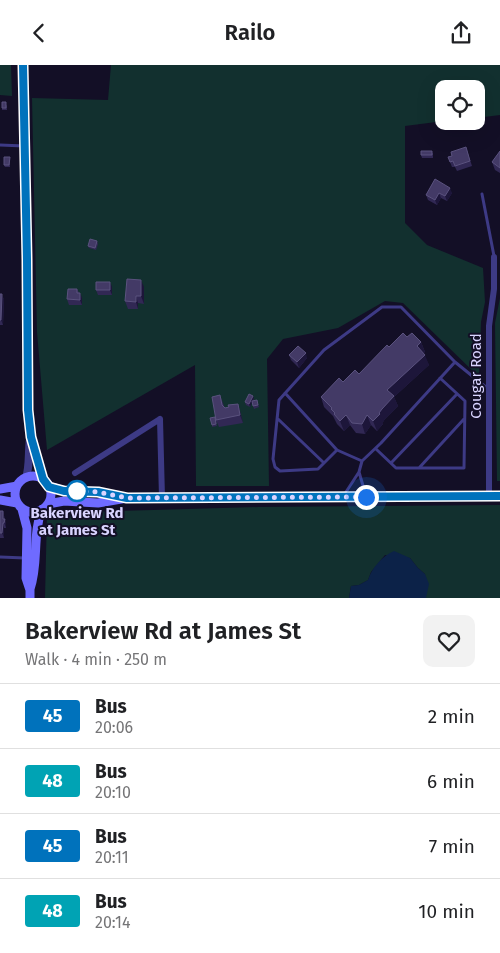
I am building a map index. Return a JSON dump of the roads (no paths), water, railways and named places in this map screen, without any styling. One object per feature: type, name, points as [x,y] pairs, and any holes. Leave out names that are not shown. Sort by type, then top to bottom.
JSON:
[{"type":"main road","points":[[0,489],[17,486],[26,478],[35,476],[64,491],[98,492],[127,498]]},
{"type":"main road","points":[[30,594],[34,579],[37,522],[51,497],[46,483]]},
{"type":"main road","points":[[17,486],[15,495],[27,528],[26,578],[30,594]]},
{"type":"main road","points":[[0,500],[20,506],[30,512],[64,501],[98,503],[127,498],[500,496]]},
{"type":"street","points":[[23,65],[28,410],[31,437],[46,483]]},
{"type":"street","name":"Cougar Road","points":[[489,496],[489,326],[494,289],[494,257]]},
{"type":"street","points":[[75,473],[160,419],[162,498]]},
{"type":"street","points":[[26,478],[30,463],[29,448],[31,437]]},
{"type":"lane","points":[[0,145],[24,146]]},
{"type":"lane","points":[[482,194],[494,257]]},
{"type":"lane","points":[[337,450],[318,469],[280,471],[275,467],[273,459],[279,400],[324,349],[382,307],[401,307],[455,362],[489,389]]},
{"type":"lane","points":[[342,497],[359,473],[362,461],[376,449],[455,362]]},
{"type":"lane","points":[[376,449],[396,468],[464,468],[465,401],[440,378]]},
{"type":"lane","points":[[285,393],[337,450],[362,461]]},
{"type":"lane","points":[[391,463],[457,394]]},
{"type":"lane","points":[[277,418],[324,463]]},
{"type":"lane","points":[[419,468],[464,418]]},
{"type":"lane","points":[[359,473],[366,497]]},
{"type":"lane","points":[[0,557],[26,558],[35,551]]},
{"type":"water","points":[[394,551],[410,558],[425,574],[429,584],[426,598],[349,598],[351,586],[359,585],[368,580],[378,563]]},
{"type":"place","name":"Bakerview Rd at James St","points":[[77,491]]}]
